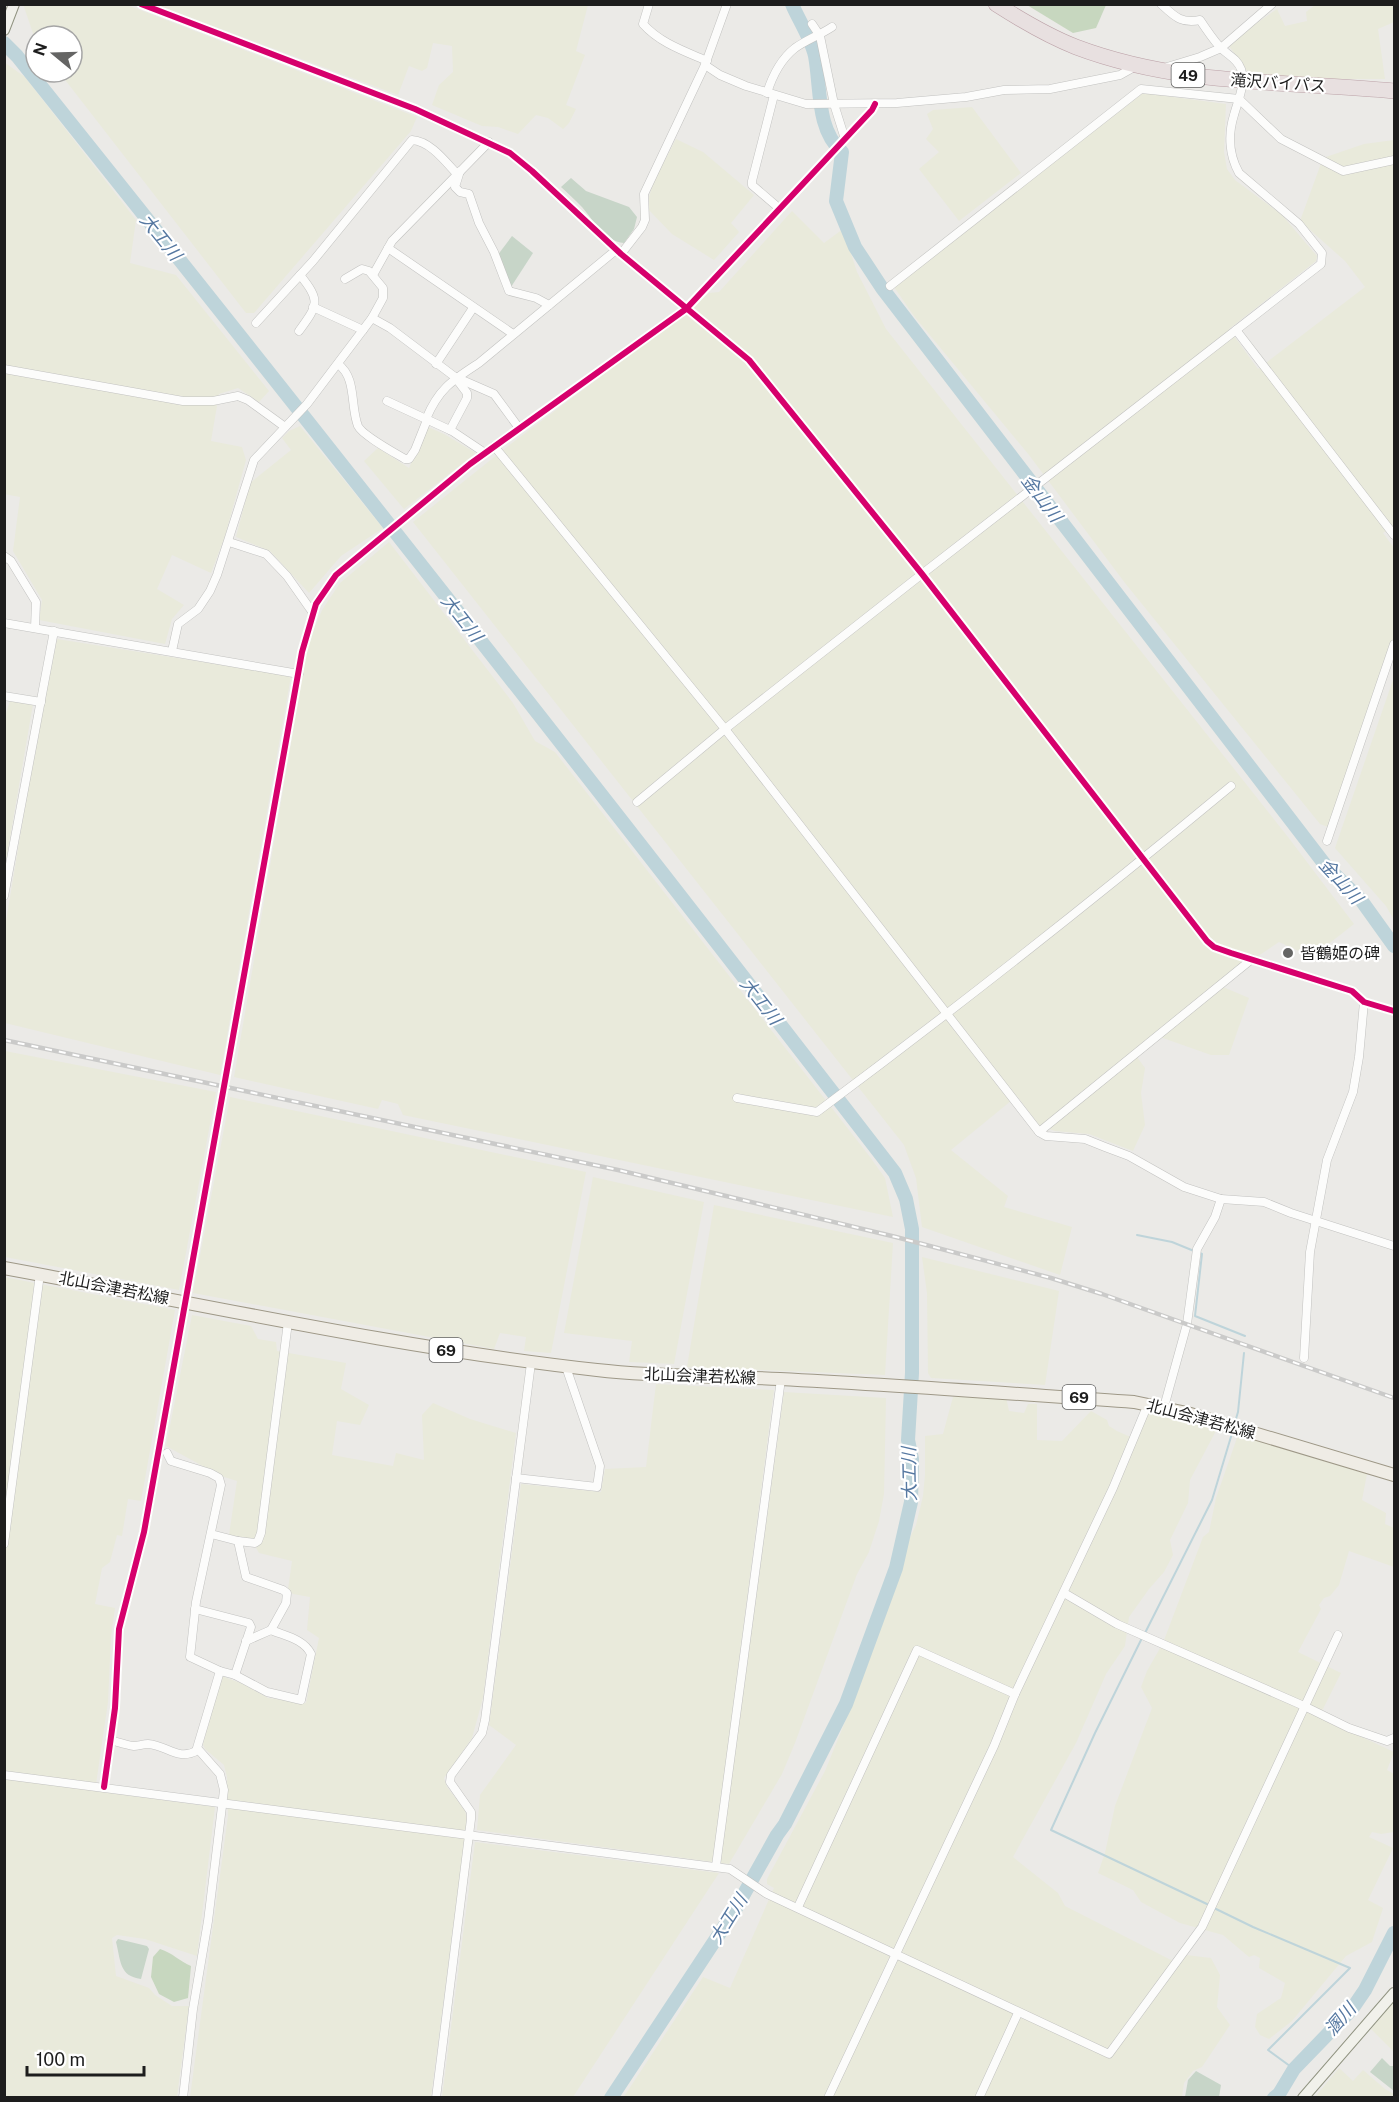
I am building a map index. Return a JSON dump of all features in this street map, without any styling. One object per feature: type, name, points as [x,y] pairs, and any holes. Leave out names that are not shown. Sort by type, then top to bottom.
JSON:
[{"type":"highway","name":"滝沢バイパス","points":[[996,4],[1034,27],[1073,46],[1136,66],[1243,82],[1395,91]]},
{"type":"main road","name":"北山会津若松線","points":[[4,1268],[288,1322],[531,1363],[637,1374],[781,1379],[1148,1404],[1230,1425],[1395,1475]]},
{"type":"street","points":[[4,30],[14,4]]},
{"type":"street","points":[[141,4],[415,109],[510,153],[618,252],[749,360],[922,574],[1207,941],[1214,947],[1352,991],[1364,1002],[1395,1011]]},
{"type":"street","points":[[649,4],[643,24],[666,43],[706,63],[730,80],[806,104],[875,104],[966,97],[1004,90],[1063,87],[1120,75],[1136,66]]},
{"type":"street","points":[[338,364],[347,375],[358,427],[364,435],[405,459],[409,459],[437,398],[455,377],[479,363],[618,252],[642,227],[646,212],[644,194],[706,63],[726,4]]},
{"type":"street","points":[[637,802],[724,729],[1321,264],[1322,253],[1299,224],[1239,173],[1234,165],[1230,151],[1230,134],[1243,82],[1242,70],[1236,59],[1221,48],[1200,20],[1185,22],[1161,4]]},
{"type":"street","points":[[1156,70],[1221,48],[1272,4]]},
{"type":"street","points":[[812,24],[819,36],[834,104],[845,138]]},
{"type":"street","points":[[780,209],[752,185],[771,80],[793,49],[832,27]]},
{"type":"street","points":[[890,286],[1141,89],[1239,99],[1281,139],[1343,171],[1395,160]]},
{"type":"street","points":[[104,1787],[115,1708],[119,1629],[144,1532],[302,652],[316,604],[336,575],[485,453],[686,309],[872,110],[875,104]]},
{"type":"street","points":[[256,323],[300,275],[412,140],[426,145],[458,172]]},
{"type":"street","points":[[373,275],[399,233],[489,142]]},
{"type":"street","points":[[458,172],[455,187],[460,192],[469,194],[479,223],[494,252],[509,291],[536,298],[549,305]]},
{"type":"street","points":[[388,248],[513,334]]},
{"type":"street","points":[[172,651],[178,624],[198,609],[217,575],[254,460],[307,404],[338,364],[372,318],[384,292],[373,275],[362,268],[345,279]]},
{"type":"street","points":[[299,331],[316,298],[300,275]]},
{"type":"street","points":[[313,307],[363,330]]},
{"type":"street","points":[[436,364],[473,308]]},
{"type":"street","points":[[372,318],[390,328],[455,377],[494,394],[519,428]]},
{"type":"street","points":[[1236,330],[1395,535]]},
{"type":"street","points":[[4,369],[183,400],[213,401],[238,396],[248,400],[285,427]]},
{"type":"street","points":[[450,430],[468,398],[455,377]]},
{"type":"street","points":[[387,401],[450,430],[485,453]]},
{"type":"street","points":[[494,446],[724,729],[1039,1132],[1046,1136],[1084,1139],[1129,1156],[1184,1187],[1221,1199],[1264,1202],[1291,1213],[1395,1246]]},
{"type":"street","points":[[229,542],[266,554],[287,576],[313,613]]},
{"type":"street","points":[[4,556],[11,561],[36,602],[34,628]]},
{"type":"street","points":[[4,623],[299,674]]},
{"type":"street","points":[[4,897],[54,631]]},
{"type":"street","points":[[1327,841],[1395,644]]},
{"type":"street","points":[[4,696],[40,702]]},
{"type":"street","points":[[737,1098],[817,1112],[948,1015],[1231,786]]},
{"type":"street","points":[[1039,1132],[1252,959]]},
{"type":"street","points":[[1305,1358],[1310,1252],[1327,1160],[1353,1092],[1364,1002]]},
{"type":"street","points":[[1164,1407],[1187,1324],[1197,1253],[1215,1217],[1221,1199]]},
{"type":"street","points":[[4,1544],[40,1274]]},
{"type":"street","points":[[211,1534],[255,1543],[261,1533],[288,1322]]},
{"type":"street","points":[[436,2097],[471,1812],[450,1782],[451,1775],[483,1730],[531,1363]]},
{"type":"street","points":[[516,1478],[597,1487],[600,1466],[566,1367]]},
{"type":"street","points":[[716,1866],[781,1379]]},
{"type":"street","points":[[828,2097],[994,1746],[1015,1694],[1113,1488],[1148,1404]]},
{"type":"street","points":[[167,1453],[171,1461],[219,1478],[221,1485],[195,1609],[190,1657],[220,1671],[235,1675],[267,1692],[301,1700],[311,1654],[309,1649],[295,1639],[271,1630]]},
{"type":"street","points":[[238,1541],[246,1576],[286,1593],[286,1603],[271,1630],[246,1641]]},
{"type":"street","points":[[1064,1593],[1117,1624],[1366,1735],[1387,1741],[1395,1738]]},
{"type":"street","points":[[195,1609],[249,1623],[251,1627],[235,1675]]},
{"type":"street","points":[[4,1775],[730,1869],[758,1888],[1018,2013],[1109,2054],[1202,1927],[1338,1635]]},
{"type":"street","points":[[798,1907],[917,1650],[1015,1694]]},
{"type":"street","points":[[183,2097],[224,1790],[220,1774],[211,1761],[197,1748],[220,1671]]},
{"type":"street","points":[[110,1740],[133,1746],[149,1744],[172,1753],[192,1754],[198,1750]]},
{"type":"street","points":[[1304,2097],[1395,1993]]},
{"type":"street","points":[[979,2097],[1018,2013]]},
{"type":"shaded area","points":[[23,4],[127,5],[417,117],[411,131],[254,313],[246,313],[68,84],[84,84],[84,24],[30,24]]},
{"type":"shaded area","points":[[157,5],[588,5],[576,51],[585,55],[566,105],[576,109],[563,129],[548,118],[536,115],[518,134],[498,127],[482,126],[432,105],[439,85],[453,72],[452,46],[433,43],[427,68],[422,71],[409,66],[398,95]]},
{"type":"shaded area","points":[[1315,5],[1394,5],[1394,22],[1378,29],[1385,79],[1321,79],[1250,75],[1229,46],[1248,29],[1277,9],[1285,26],[1307,21],[1306,12]]},
{"type":"shaded area","points":[[4,62],[24,76],[24,84],[30,84],[136,220],[130,263],[176,275],[269,391],[259,402],[238,388],[219,394],[211,441],[242,447],[246,460],[225,536],[211,573],[172,555],[157,589],[184,605],[172,619],[165,644],[39,620],[42,600],[13,551],[20,497],[4,494]]},
{"type":"shaded area","points":[[1143,93],[1226,104],[1224,152],[1227,169],[1235,180],[1282,215],[1317,256],[1316,261],[1229,329],[1258,369],[1365,287],[1345,261],[1300,221],[1323,158],[1364,144],[1394,140],[1394,525],[1383,533],[1394,548],[1394,636],[1332,824],[1328,827],[1320,824],[1125,583],[1029,455],[914,316],[894,287]]},
{"type":"shaded area","points":[[972,107],[1021,173],[959,221],[919,169],[939,152],[926,139],[933,129],[927,114],[933,110]]},
{"type":"shaded area","points":[[676,139],[703,152],[754,195],[731,223],[739,232],[714,260],[672,234],[649,210],[649,197],[654,181]]},
{"type":"shaded area","points":[[792,211],[824,243],[843,229],[857,272],[886,329],[1288,837],[1354,924],[1312,957],[1279,942],[1216,984],[1249,998],[1229,1055],[1211,1055],[1160,1037],[1137,1057],[1145,1068],[1141,1093],[1145,1125],[1133,1151],[1089,1134],[1055,1131],[1039,1125],[1017,1096],[951,1150],[1008,1196],[1004,1207],[1072,1227],[1060,1275],[922,1227],[916,1178],[904,1145],[413,522],[508,446],[709,293],[719,292]]},
{"type":"shaded area","points":[[300,426],[383,528],[341,556],[309,593],[270,551],[236,537],[250,483],[291,450],[282,438],[289,431]]},
{"type":"shaded area","points":[[428,427],[476,453],[404,509],[364,461],[378,448],[409,468]]},
{"type":"shaded area","points":[[389,542],[513,703],[535,741],[555,752],[870,1157],[885,1178],[893,1217],[403,1115],[398,1104],[382,1100],[378,1109],[234,1077],[308,644],[322,610],[340,583]]},
{"type":"shaded area","points":[[57,639],[291,676],[220,1075],[5,1023],[5,927],[34,753]]},
{"type":"shaded area","points":[[1394,677],[1394,920],[1386,906],[1335,848]]},
{"type":"shaded area","points":[[10,701],[33,704],[5,867],[4,719]]},
{"type":"shaded area","points":[[5,1051],[216,1092],[179,1290],[5,1257]]},
{"type":"shaded area","points":[[230,1097],[586,1172],[551,1353],[524,1351],[526,1337],[500,1333],[494,1349],[193,1293]]},
{"type":"shaded area","points":[[593,1177],[704,1202],[674,1364],[629,1362],[632,1341],[564,1333]]},
{"type":"shaded area","points":[[714,1205],[893,1243],[885,1375],[687,1367]]},
{"type":"shaded area","points":[[922,1257],[1059,1291],[1045,1385],[931,1378],[928,1373],[927,1293]]},
{"type":"shaded area","points":[[4,1277],[175,1310],[141,1501],[128,1499],[122,1536],[117,1535],[110,1562],[102,1568],[95,1604],[115,1608],[111,1637],[108,1702],[95,1791],[215,1807],[197,1956],[145,1939],[117,1935],[112,1938],[116,1976],[149,1988],[155,1995],[172,2006],[189,2006],[177,2097],[5,2097]]},
{"type":"shaded area","points":[[192,1315],[251,1326],[258,1339],[276,1342],[277,1351],[346,1363],[341,1389],[369,1405],[360,1425],[337,1421],[332,1455],[393,1466],[396,1453],[424,1460],[422,1415],[433,1403],[470,1419],[516,1433],[483,1698],[472,1738],[444,1778],[447,1787],[465,1810],[467,1821],[431,2097],[190,2097],[228,1816],[227,1777],[224,1765],[205,1749],[203,1744],[222,1676],[243,1684],[268,1698],[306,1703],[319,1638],[307,1630],[310,1597],[293,1594],[288,1589],[292,1561],[259,1553],[251,1539],[229,1535],[237,1481],[221,1476],[166,1446]]},
{"type":"shaded area","points":[[656,1384],[774,1390],[713,1862],[477,1830],[480,1795],[516,1745],[489,1725],[521,1484],[601,1492],[605,1469],[646,1467]]},
{"type":"shaded area","points":[[784,1392],[886,1398],[884,1494],[879,1521],[869,1552],[857,1574],[782,1774],[729,1864],[720,1863]]},
{"type":"shaded area","points":[[953,1397],[1006,1397],[1009,1411],[1024,1413],[1028,1404],[1037,1404],[1037,1440],[1062,1441],[1091,1411],[1107,1420],[1109,1426],[1135,1439],[1148,1408],[1218,1427],[1190,1480],[1188,1503],[1170,1540],[1173,1555],[1164,1572],[1129,1617],[1125,1646],[1106,1674],[1076,1743],[1013,1857],[1058,1893],[1065,1906],[1173,1961],[1181,1962],[1186,1955],[1211,1958],[1220,1975],[1217,2007],[1230,2025],[1202,2067],[1193,2071],[1184,2083],[1182,2097],[623,2098],[703,1977],[730,1988],[774,1888],[767,1884],[767,1879],[825,1771],[856,1695],[905,1548],[916,1525],[923,1496],[925,1436],[943,1434]]},
{"type":"shaded area","points":[[1238,1435],[1367,1474],[1362,1500],[1386,1513],[1385,1524],[1394,1528],[1394,1567],[1349,1551],[1339,1585],[1319,1605],[1321,1609],[1298,1652],[1341,1673],[1319,1717],[1394,1752],[1387,1770],[1394,1774],[1394,1832],[1381,1834],[1372,1832],[1369,1837],[1393,1848],[1368,1900],[1383,1908],[1372,1942],[1346,1956],[1292,2021],[1269,2039],[1260,2035],[1255,2027],[1257,2014],[1281,1998],[1285,1983],[1259,1968],[1260,1958],[1254,1955],[1249,1957],[1223,1935],[1180,1923],[1141,1902],[1133,1890],[1098,1873],[1105,1853],[1115,1806],[1152,1708],[1141,1687],[1163,1643],[1203,1537],[1209,1532],[1216,1498]]},
{"type":"shaded area","points":[[475,1842],[719,1873],[573,2097],[442,2097]]},
{"type":"shaded area","points":[[1394,2001],[1394,2052],[1371,2029]]},
{"type":"shaded area","points":[[1339,2068],[1353,2081],[1363,2070],[1394,2094],[1394,2097],[1315,2097]]},
{"type":"green space","points":[[1106,4],[1096,28],[1073,33],[1027,5]]},
{"type":"green space","points":[[571,178],[586,191],[629,207],[637,217],[634,229],[624,243],[605,234],[561,187]]},
{"type":"green space","points":[[512,236],[533,253],[511,287],[497,256]]},
{"type":"green space","points":[[118,1939],[147,1946],[149,1949],[141,1979],[129,1975],[122,1966],[116,1942]]},
{"type":"green space","points":[[160,1949],[191,1966],[188,1998],[174,2002],[159,1994],[151,1977],[153,1957]]},
{"type":"green space","points":[[1382,2058],[1390,2066],[1394,2066],[1394,2091],[1370,2072]]},
{"type":"green space","points":[[1196,2071],[1221,2085],[1219,2097],[1185,2097],[1188,2080]]},
{"type":"waterway","name":"金山川","points":[[792,4],[815,56],[821,107],[828,132],[842,152],[836,201],[855,247],[882,288],[1326,866],[1361,900],[1394,946]]},
{"type":"waterway","name":"大工川","points":[[4,43],[17,56],[238,334],[678,892],[895,1173],[906,1199],[912,1229],[912,1373],[908,1440],[912,1459],[911,1502],[896,1568],[846,1704],[785,1824],[735,1910],[611,2098]]},
{"type":"waterway","points":[[1137,1235],[1172,1242],[1194,1251]]},
{"type":"waterway","points":[[1200,1253],[1202,1254],[1195,1316],[1245,1336]]},
{"type":"waterway","points":[[1235,1422],[1244,1353]]},
{"type":"waterway","points":[[1145,1633],[1212,1500],[1233,1430]]},
{"type":"waterway","points":[[1142,1638],[1051,1830],[1209,1905]]},
{"type":"waterway","points":[[1214,1908],[1350,1968],[1268,2050],[1294,2069]]},
{"type":"waterway","name":"溷川","points":[[1274,2098],[1279,2094],[1294,2069],[1352,2009],[1365,1990],[1394,1933]]},
{"type":"railway","points":[[4,1040],[618,1170],[896,1237],[1051,1278],[1102,1294],[1394,1398]]},
{"type":"cycle path","points":[[141,4],[415,109],[510,153],[621,254],[749,360],[922,574],[1207,941],[1214,947],[1231,953],[1352,991],[1364,1002],[1394,1011]]},
{"type":"cycle path","points":[[104,1787],[115,1708],[119,1629],[144,1532],[302,652],[316,604],[336,575],[470,464],[686,309],[872,110],[875,104]]},
{"type":"place","name":"皆鶴姫の碑","points":[[1288,953]]}]
